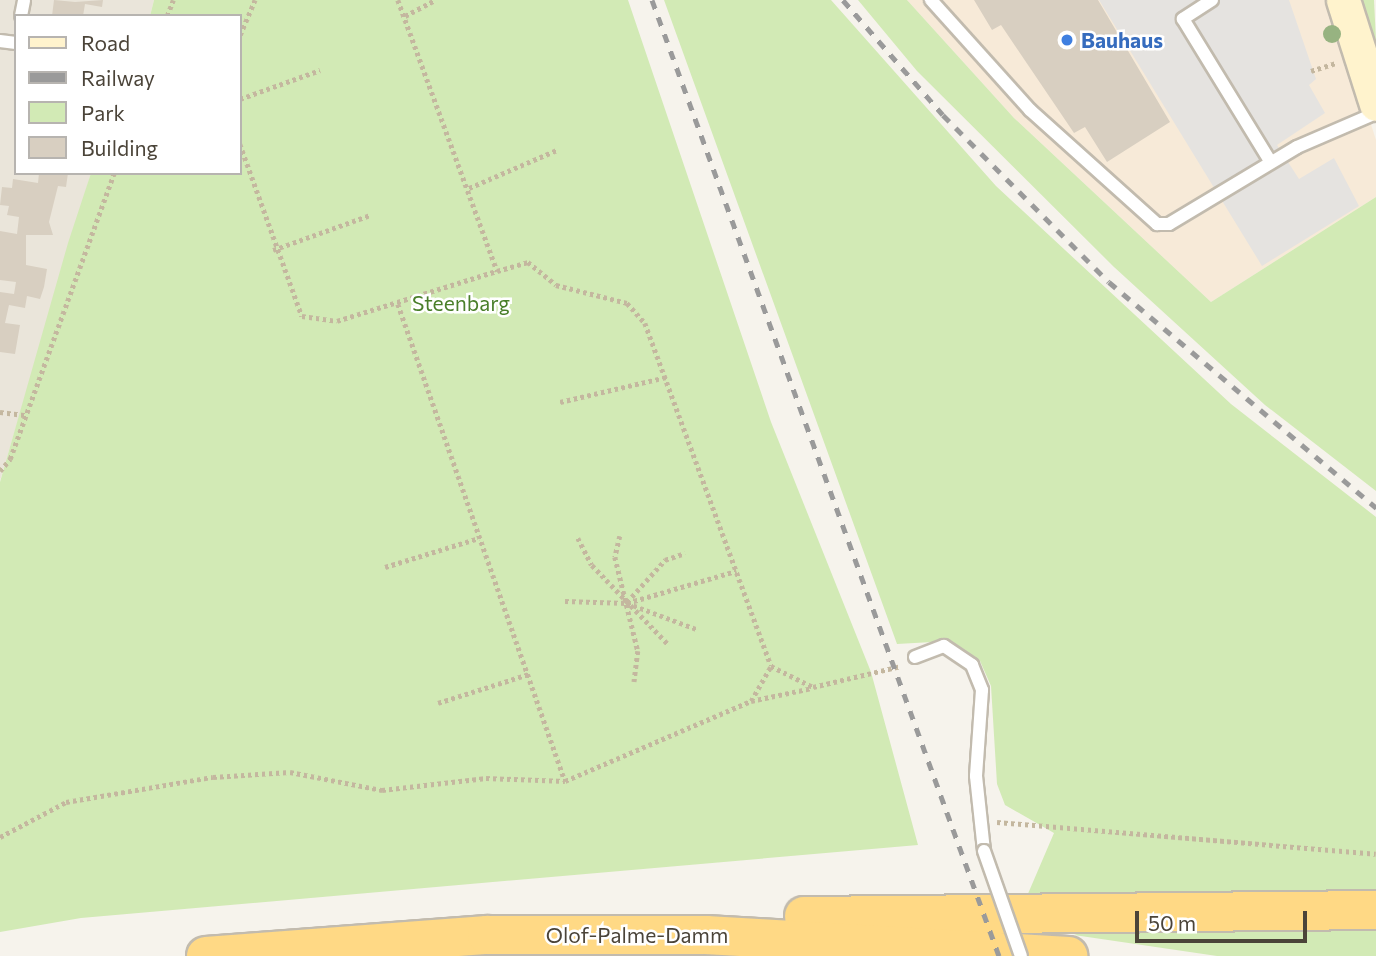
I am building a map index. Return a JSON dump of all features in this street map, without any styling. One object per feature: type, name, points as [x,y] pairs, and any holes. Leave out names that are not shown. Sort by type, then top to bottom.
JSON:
[{"type":"highway","points":[[706,935],[810,915],[1376,910]]},
{"type":"highway","name":"Olof-Palme-Damm","points":[[206,956],[488,935],[706,935],[1068,956]]},
{"type":"main road","points":[[1343,0],[1376,104]]},
{"type":"lane","points":[[931,0],[1030,110],[1157,224],[1169,224],[1270,161],[1376,113]]},
{"type":"lane","points":[[1212,0],[1183,19],[1270,161]]},
{"type":"lane","points":[[915,657],[944,646],[972,666],[982,690],[978,821],[984,851],[1021,956]]},
{"type":"path","points":[[242,30],[255,0]]},
{"type":"path","points":[[398,0],[470,188],[497,271]]},
{"type":"path","points":[[405,16],[435,0]]},
{"type":"path","points":[[242,98],[320,70]]},
{"type":"path","points":[[242,150],[273,250],[302,316],[337,321],[528,262],[556,285],[627,303],[645,323],[667,377],[771,666],[813,687]]},
{"type":"path","points":[[470,188],[557,150]]},
{"type":"path","points":[[0,471],[26,415],[113,175]]},
{"type":"path","points":[[273,250],[370,215]]},
{"type":"path","points":[[398,304],[565,781]]},
{"type":"path","points":[[560,402],[667,377]]},
{"type":"path","points":[[0,412],[26,415]]},
{"type":"path","points":[[620,536],[615,557],[638,651],[634,682]]},
{"type":"path","points":[[385,567],[479,538]]},
{"type":"path","points":[[578,538],[587,559],[668,644]]},
{"type":"path","points":[[627,603],[664,560],[685,552]]},
{"type":"path","points":[[565,601],[627,603],[736,571]]},
{"type":"path","points":[[627,603],[696,629]]},
{"type":"path","points":[[0,837],[66,802],[213,777],[290,772],[382,790],[486,778],[565,781],[751,701],[897,669],[915,657]]},
{"type":"path","points":[[751,701],[771,666]]},
{"type":"path","points":[[438,703],[529,674]]},
{"type":"path","points":[[978,821],[1376,854]]},
{"type":"shaded area","points":[[0,0],[154,0],[150,14],[14,14],[14,175],[90,175],[0,481]]},
{"type":"shaded area","points":[[907,0],[1331,0],[1376,140],[1376,197],[1211,302],[1014,118]]},
{"type":"shaded area","points":[[1099,0],[1289,0],[1316,79],[1309,85],[1325,113],[1277,145],[1299,179],[1334,158],[1359,206],[1262,266]]},
{"type":"green space","name":"Steenbarg","points":[[154,0],[628,0],[771,422],[871,672],[918,845],[81,918],[0,932],[0,482],[68,243],[90,175],[242,175],[242,14],[150,14]]},
{"type":"green space","points":[[664,0],[831,0],[996,186],[1231,404],[1376,517],[1376,889],[1027,896],[1054,833],[1005,805],[997,784],[991,686],[980,661],[950,641],[897,644]]},
{"type":"green space","points":[[858,0],[907,0],[1014,118],[1211,302],[1376,197],[1376,491],[1265,405],[1114,267],[917,71]]},
{"type":"green space","points":[[1357,0],[1374,0],[1376,41],[1369,43]]},
{"type":"green space","points":[[1376,929],[1376,956],[1217,956],[1074,935],[1089,930]]},
{"type":"building","points":[[54,0],[103,0],[102,7],[85,4],[83,14],[52,14]]},
{"type":"building","points":[[974,0],[1098,0],[1170,122],[1107,162],[1085,127],[1074,133],[1001,25],[992,30]]},
{"type":"building","points":[[39,175],[68,175],[66,187],[58,186],[49,222],[53,235],[26,235],[26,265],[47,269],[40,299],[27,296],[25,308],[9,305],[5,323],[20,325],[15,354],[0,352],[0,292],[14,294],[16,282],[0,280],[0,231],[17,234],[19,217],[7,215],[9,206],[0,205],[2,187],[12,188],[13,179],[38,183]]},
{"type":"railway","points":[[652,0],[999,956]]},
{"type":"railway","points":[[843,0],[943,115],[1109,282],[1376,508]]},
{"type":"place","name":"Bauhaus","points":[[1067,40]]}]
